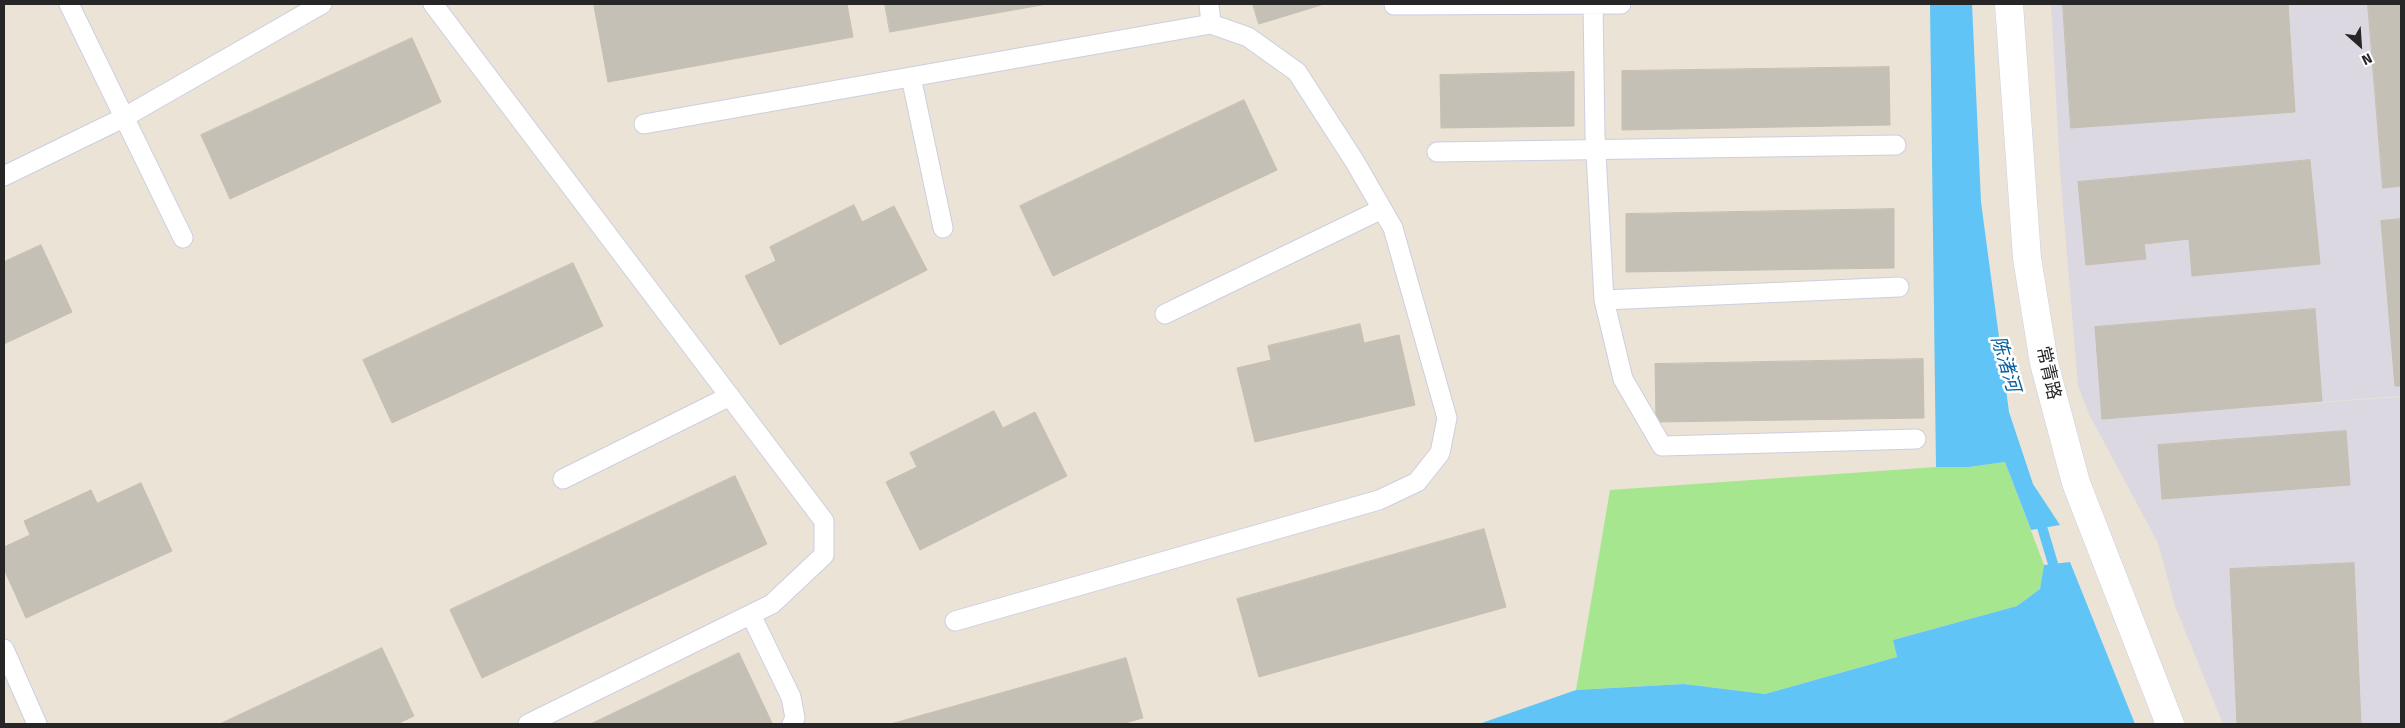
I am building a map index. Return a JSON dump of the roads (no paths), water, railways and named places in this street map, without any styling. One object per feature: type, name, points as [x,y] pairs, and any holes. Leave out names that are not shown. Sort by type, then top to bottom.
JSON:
[{"type":"street","name":"常青路","points":[[2009,4],[2027,258],[2044,363],[2076,483],[2170,724]]},
{"type":"lane","points":[[69,4],[183,238]]},
{"type":"lane","points":[[4,176],[123,118],[322,4]]},
{"type":"lane","points":[[433,4],[824,521],[824,555],[772,604],[528,724]]},
{"type":"lane","points":[[1209,4],[1212,24]]},
{"type":"lane","points":[[1593,4],[1596,150],[1604,300],[1624,380],[1662,446],[1916,439]]},
{"type":"lane","points":[[1394,5],[1621,4]]},
{"type":"lane","points":[[644,124],[1212,24],[1248,38],[1297,72],[1393,228],[1447,418],[1440,453],[1417,482],[1379,500],[955,621]]},
{"type":"lane","points":[[912,77],[943,228]]},
{"type":"lane","points":[[1437,152],[1896,145]]},
{"type":"lane","points":[[1165,314],[1382,209]]},
{"type":"lane","points":[[1604,300],[1899,287]]},
{"type":"lane","points":[[563,479],[730,396]]},
{"type":"lane","points":[[751,615],[791,697],[795,718],[792,724]]},
{"type":"lane","points":[[4,649],[37,724]]},
{"type":"water","points":[[1930,4],[1972,4],[1981,202],[2009,412],[2033,484],[2060,525],[2031,530],[2005,462],[1969,467],[1936,467]]},
{"type":"water","points":[[2070,562],[2135,724],[1479,724],[1576,690],[1684,684],[1765,694],[1897,657],[1893,640],[2017,606],[2040,589],[2044,565]]},
{"type":"waterway","name":"陈渚河","points":[[2039,517],[2057,577]]}]
